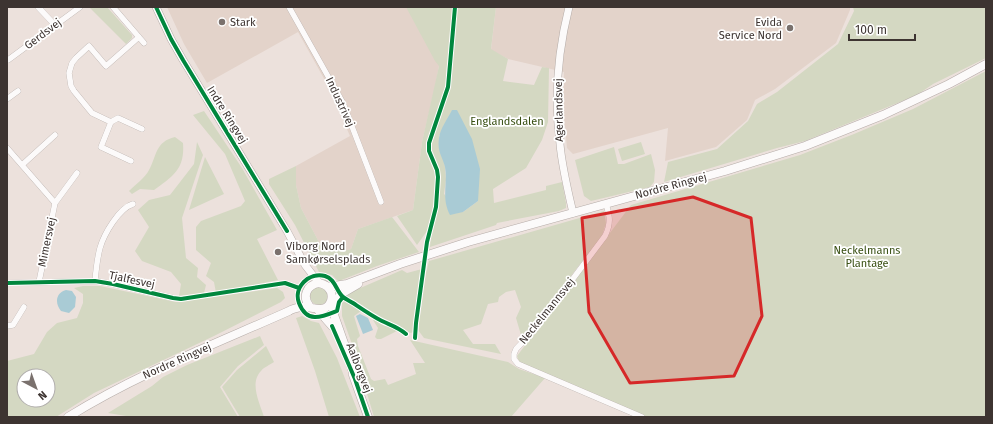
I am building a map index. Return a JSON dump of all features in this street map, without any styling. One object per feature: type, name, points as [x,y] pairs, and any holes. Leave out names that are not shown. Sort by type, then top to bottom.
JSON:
[{"type":"main road","name":"Nordre Ringvej","points":[[328,287],[347,284],[400,264],[468,242],[725,172],[805,146],[883,115],[949,84],[986,64]]},
{"type":"main road","points":[[355,379],[333,312],[334,305],[337,299],[345,291],[400,264]]},
{"type":"main road","points":[[318,283],[328,287],[332,296],[325,308],[314,308],[306,302],[306,291],[309,287],[318,283]]},
{"type":"main road","name":"Nordre Ringvej","points":[[332,296],[347,284]]},
{"type":"main road","name":"Nordre Ringvej","points":[[288,310],[305,296]]},
{"type":"main road","name":"Aalborgvej","points":[[328,305],[332,326],[355,379],[368,417]]},
{"type":"main road","name":"Nordre Ringvej","points":[[68,417],[134,380],[288,310],[300,307],[314,308]]},
{"type":"main road","name":"Aalborgvej","points":[[314,308],[332,326]]},
{"type":"street","points":[[38,7],[55,25]]},
{"type":"street","name":"Gerdsvej","points":[[7,59],[8,60],[80,7]]},
{"type":"street","points":[[112,7],[144,43]]},
{"type":"street","name":"Indre Ringvej","points":[[156,7],[182,60],[318,283]]},
{"type":"street","name":"Industrivej","points":[[288,7],[343,103],[380,202]]},
{"type":"street","name":"Agerlandsvej","points":[[569,7],[559,71],[557,108],[560,145],[574,214]]},
{"type":"street","points":[[111,122],[92,113],[74,91],[69,78],[70,69],[76,58],[89,46],[106,66],[139,37]]},
{"type":"street","points":[[7,99],[18,91]]},
{"type":"street","points":[[131,161],[100,147],[111,122],[118,118],[142,129]]},
{"type":"street","points":[[22,165],[55,135]]},
{"type":"street","name":"Mimersvej","points":[[7,148],[55,203]]},
{"type":"street","name":"Mimersvej","points":[[39,282],[55,203],[77,173]]},
{"type":"street","name":"Tjalfesvej","points":[[95,282],[100,247],[116,217],[128,205],[133,204]]},
{"type":"street","name":"Neckelmannsvej","points":[[606,204],[610,216],[610,222],[605,236],[536,328],[516,349],[514,359],[518,364],[642,417]]},
{"type":"street","name":"Indre Ringvej","points":[[306,265],[309,287]]},
{"type":"street","name":"Tjalfesvej","points":[[7,283],[95,282],[113,284],[173,298]]},
{"type":"street","points":[[7,326],[13,325],[24,307]]},
{"type":"highlighted area","points":[[693,197],[751,218],[762,316],[734,376],[630,383],[589,312],[582,218]]},
{"type":"shaded area","points":[[167,7],[450,7],[435,87],[422,142],[413,210],[358,229],[351,249],[343,251],[338,249],[328,250],[320,244],[301,208],[296,185],[296,166],[350,136],[327,84],[298,32],[207,83],[184,44]]},
{"type":"shaded area","points":[[496,7],[850,7],[850,10],[836,43],[775,89],[755,100],[747,120],[716,147],[665,161],[668,128],[573,154],[567,148],[563,106],[564,72],[508,59],[491,50]]},
{"type":"green space","points":[[89,7],[107,7],[132,35],[132,38],[126,44]]},
{"type":"green space","name":"Englandsdalen","points":[[406,7],[496,7],[491,49],[508,59],[503,81],[534,85],[542,67],[549,68],[548,122],[542,140],[526,168],[493,189],[494,203],[546,190],[546,186],[562,182],[566,208],[559,211],[497,223],[496,225],[430,247],[432,224],[417,245],[397,216],[413,210],[422,142],[439,66]],"holes":[[[446,123],[478,201],[463,212],[444,194],[446,180],[445,167],[439,136]]]},
{"type":"green space","points":[[853,7],[986,7],[986,58],[933,84],[917,95],[805,141],[664,182],[668,162],[717,149],[748,121],[757,104],[777,92],[838,44],[854,11]]},
{"type":"green space","name":"Neckelmanns Plantage","points":[[986,71],[986,417],[646,417],[519,362],[517,356],[631,205],[800,155],[913,109]]},
{"type":"green space","points":[[204,111],[242,168],[277,230],[257,239],[278,280],[216,293],[214,282],[206,276],[211,263],[196,250],[196,227],[201,221],[241,206],[245,201],[225,154],[193,115]]},
{"type":"green space","points":[[175,137],[183,143],[180,166],[172,176],[154,190],[140,189],[132,194],[129,191],[147,173],[160,146],[168,139]]},
{"type":"green space","points":[[197,142],[203,155],[182,218],[186,258],[198,268],[197,277],[206,285],[204,293],[179,296],[181,284],[171,272],[142,261],[135,251],[149,227],[138,210],[149,200],[170,195],[194,164]]},
{"type":"green space","points":[[641,142],[645,154],[622,161],[618,149]]},
{"type":"green space","points":[[614,147],[618,164],[624,164],[651,154],[655,170],[654,182],[650,187],[591,201],[584,196],[575,160]]},
{"type":"green space","points":[[205,157],[224,194],[189,210]]},
{"type":"green space","points":[[296,166],[296,185],[301,208],[320,244],[328,250],[338,249],[343,251],[351,249],[358,229],[392,217],[419,252],[339,281],[332,275],[319,272],[295,225],[269,184],[269,179]]},
{"type":"green space","points":[[604,211],[606,223],[602,236],[530,331],[521,335],[516,318],[521,307],[515,290],[506,292],[499,297],[498,302],[488,304],[481,324],[463,330],[473,344],[495,344],[501,354],[424,338],[418,330],[429,261]]},
{"type":"green space","points":[[422,269],[413,332],[411,333],[405,331],[397,325],[387,322],[347,297],[351,292],[402,270],[407,273]]},
{"type":"green space","points":[[83,286],[100,286],[176,302],[277,288],[283,292],[285,298],[281,302],[214,336],[94,393],[56,417],[7,417],[7,361],[34,354],[47,332],[57,323],[77,318],[83,303],[83,294],[74,288]]},
{"type":"green space","points":[[315,287],[323,287],[328,292],[326,303],[323,305],[315,305],[310,300],[310,292]]},
{"type":"green space","points":[[346,300],[361,311],[354,316],[360,336],[357,339],[358,346],[371,379],[374,381],[385,379],[388,385],[416,374],[413,363],[425,363],[410,340],[508,362],[519,369],[545,378],[511,417],[374,417],[342,316],[342,303]]},
{"type":"green space","points":[[302,316],[319,323],[337,358],[360,417],[329,417],[315,371],[296,318]]},
{"type":"green space","points":[[375,318],[385,324],[395,327],[398,329],[397,331],[381,339],[377,339],[375,337],[378,328],[373,320]]},
{"type":"green space","points":[[260,336],[264,345],[238,366],[220,387],[238,417],[132,417],[108,413],[152,386],[163,377],[187,365]]},
{"type":"green space","points":[[266,346],[274,362],[261,371],[256,381],[256,394],[264,417],[240,417],[222,387],[237,370]]},
{"type":"water","points":[[452,110],[457,110],[472,139],[480,169],[478,201],[463,212],[450,215],[447,209],[445,197],[446,173],[439,150],[439,143],[441,131]]},
{"type":"water","points":[[62,291],[72,291],[76,297],[75,307],[69,313],[61,311],[57,302],[58,296]]},
{"type":"water","points":[[360,314],[368,318],[373,330],[363,334],[356,316]]},
{"type":"cycle path","points":[[156,7],[183,60],[287,231]]},
{"type":"cycle path","points":[[415,338],[427,242],[436,207],[438,177],[437,170],[429,151],[429,143],[448,87],[455,7]]},
{"type":"cycle path","points":[[343,297],[339,302],[337,311],[320,317],[315,317],[306,314],[302,310],[299,303],[298,291],[300,286],[313,276],[319,275],[328,277],[342,296],[375,317],[406,334]]},
{"type":"cycle path","points":[[7,283],[95,281],[181,299],[285,283],[299,288]]},
{"type":"cycle path","points":[[332,326],[355,379],[368,417]]},
{"type":"place","name":"Stark","points":[[222,22]]},
{"type":"place","name":"Evida Service Nord","points":[[790,28]]},
{"type":"place","name":"Viborg Nord Samkørselsplads","points":[[278,252]]}]
